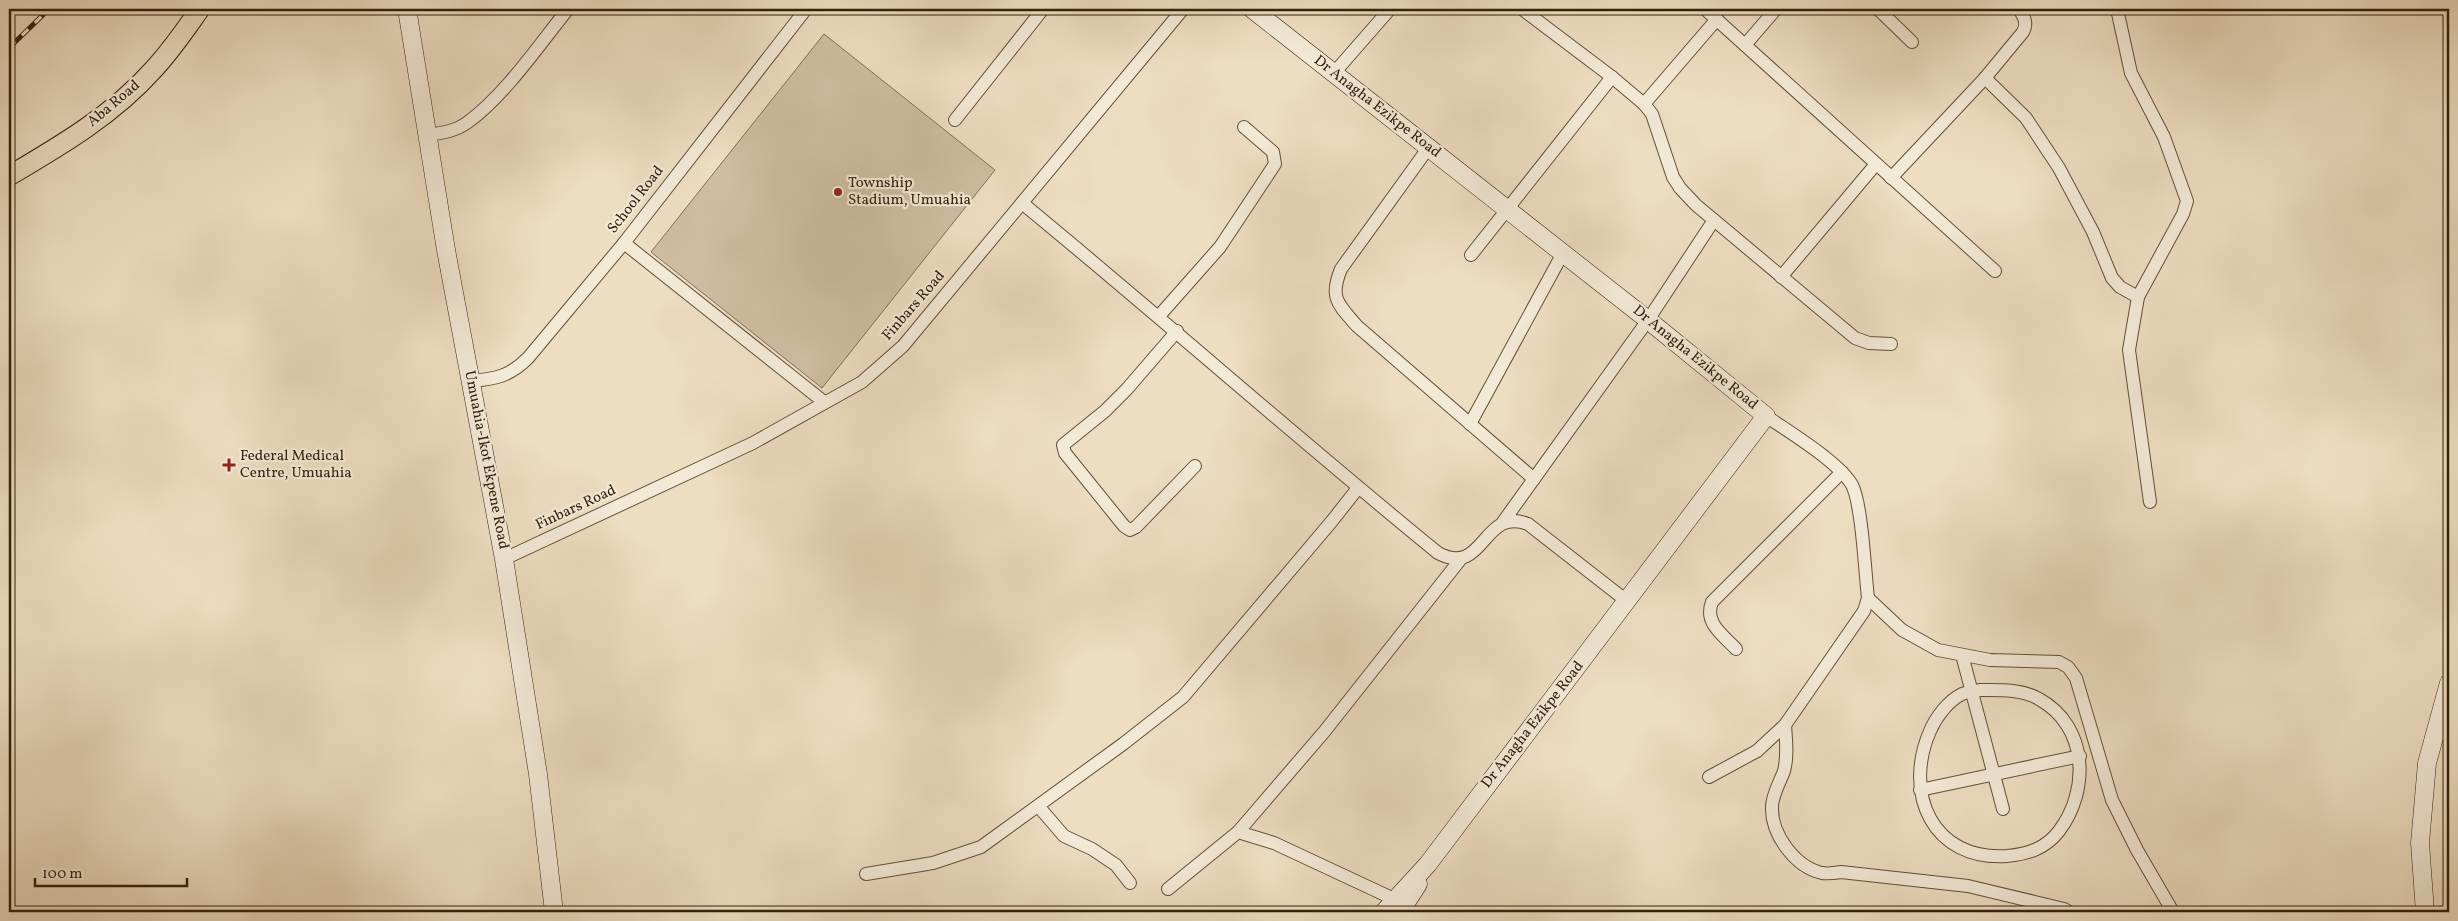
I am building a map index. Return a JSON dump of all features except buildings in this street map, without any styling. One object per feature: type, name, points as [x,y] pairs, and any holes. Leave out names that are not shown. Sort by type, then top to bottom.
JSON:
[{"type":"main road","name":"Aba Road","points":[[9,163],[68,126],[120,87],[145,63],[186,9]]},
{"type":"main road","name":"Aba Road","points":[[9,176],[75,136],[127,96],[153,70],[200,9]]},
{"type":"street","name":"Umuahia-Ikot Ekpene Road","points":[[407,9],[471,381],[504,559],[538,774],[554,912]]},
{"type":"street","points":[[428,136],[446,133],[467,122],[508,84],[568,9]]},
{"type":"street","name":"School Road","points":[[471,381],[492,379],[514,371],[528,358],[624,243],[806,9]]},
{"type":"street","points":[[955,120],[1043,9]]},
{"type":"street","name":"Finbars Road","points":[[504,559],[753,443],[862,382],[903,346],[1183,9]]},
{"type":"street","name":"Dr Anagha Ezikpe Road","points":[[1252,9],[1648,320],[1766,416],[1628,602],[1393,908]]},
{"type":"street","points":[[1334,74],[1390,9]]},
{"type":"street","points":[[1522,9],[1612,77],[1644,104],[1652,114],[1672,177],[1696,205],[1855,338],[1869,343],[1892,344]]},
{"type":"street","points":[[1705,9],[1995,271]]},
{"type":"street","points":[[1745,45],[1776,9]]},
{"type":"street","points":[[1878,9],[1912,42]]},
{"type":"street","points":[[1891,178],[1985,78],[2026,27],[2019,9]]},
{"type":"street","points":[[2117,9],[2131,74],[2164,137],[2187,201],[2183,214],[2138,297],[2129,350],[2150,502]]},
{"type":"street","points":[[1644,104],[1717,19]]},
{"type":"street","points":[[1471,255],[1612,77]]},
{"type":"street","points":[[1985,78],[2026,118],[2059,168],[2093,232],[2112,278],[2120,287],[2138,297]]},
{"type":"street","points":[[1159,316],[1220,247],[1275,164],[1273,152],[1244,127]]},
{"type":"street","points":[[1429,147],[1341,269],[1334,285],[1336,298],[1357,326],[1534,479]]},
{"type":"street","points":[[1781,277],[1876,164]]},
{"type":"street","points":[[1022,203],[1177,331],[1358,488],[1438,553],[1451,560],[1460,560],[1467,557],[1510,518],[1534,479],[1648,320],[1714,220]]},
{"type":"street","points":[[624,243],[824,402]]},
{"type":"street","points":[[1470,424],[1563,254]]},
{"type":"street","points":[[1177,331],[1156,358],[1116,400],[1062,445],[1064,453],[1124,526],[1130,530],[1136,527],[1195,466]]},
{"type":"street","points":[[1710,777],[1757,751],[1786,725],[1864,611],[1868,598],[1857,503],[1852,486],[1842,472],[1766,416]]},
{"type":"street","points":[[1736,649],[1711,623],[1708,611],[1712,602],[1842,472]]},
{"type":"street","points":[[866,874],[934,863],[981,847],[1039,807],[1183,697],[1358,488]]},
{"type":"street","points":[[1510,518],[1528,524],[1628,602]]},
{"type":"street","points":[[1168,889],[1238,832],[1324,732],[1460,560]]},
{"type":"street","points":[[1868,598],[1902,630],[1938,650],[1990,660],[2059,662],[2068,667],[2076,678],[2112,800],[2136,850],[2173,912]]},
{"type":"street","points":[[1962,654],[2003,809]]},
{"type":"street","points":[[2425,912],[2420,843],[2427,763],[2449,683]]},
{"type":"street","points":[[2003,690],[2038,698],[2054,709],[2066,723],[2080,756],[2080,785],[2068,817],[2047,845],[2022,854],[1990,856],[1967,851],[1957,846],[1939,832],[1933,823],[1920,790],[1921,756],[1933,724],[1948,704],[1961,695],[1971,692],[2003,690]]},
{"type":"street","points":[[1786,725],[1787,747],[1784,769],[1772,806],[1773,823],[1786,847],[1806,867],[1824,874],[1841,872],[1968,886],[2064,909],[2069,912]]},
{"type":"street","points":[[1920,790],[2080,756]]},
{"type":"street","points":[[1039,807],[1064,836],[1092,849],[1116,865],[1130,883]]},
{"type":"street","points":[[1238,832],[1274,842],[1393,908]]},
{"type":"shaded area","name":"Township Stadium, Umuahia","points":[[824,34],[995,170],[822,388],[651,252]]},
{"type":"railway","points":[[9,48],[49,9]]},
{"type":"place","name":"Township Stadium, Umuahia","points":[[838,192]]},
{"type":"place","name":"Federal Medical Centre, Umuahia","points":[[229,465]]}]
